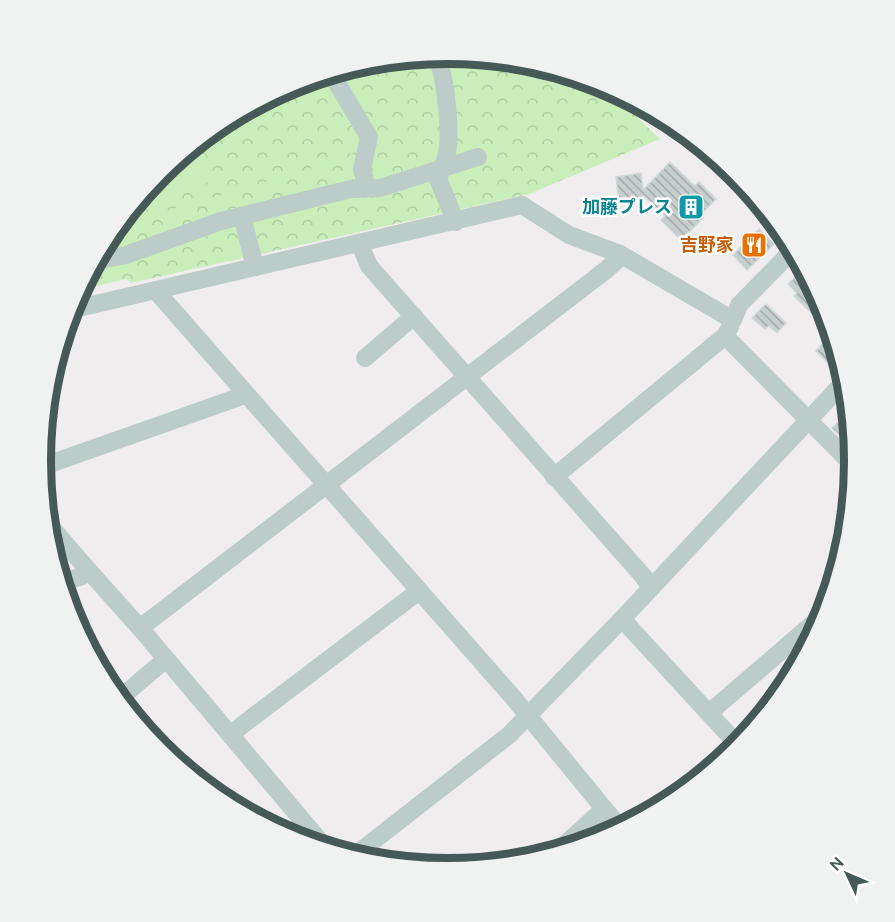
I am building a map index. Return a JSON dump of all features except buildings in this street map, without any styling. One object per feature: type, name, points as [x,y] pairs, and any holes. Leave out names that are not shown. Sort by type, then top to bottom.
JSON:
[{"type":"street","points":[[440,64],[446,93],[447,155],[438,179],[456,222]]},
{"type":"street","points":[[336,81],[369,137],[362,169],[367,188]]},
{"type":"street","points":[[107,259],[126,255],[221,221],[351,189],[380,188],[478,157]]},
{"type":"street","points":[[82,307],[522,205],[569,235],[620,254],[729,328],[808,420],[844,455]]},
{"type":"street","points":[[242,216],[255,267]]},
{"type":"street","points":[[360,244],[369,266],[643,576],[651,588]]},
{"type":"street","points":[[140,628],[606,270],[620,254]]},
{"type":"street","points":[[554,477],[729,328],[739,305],[787,256]]},
{"type":"street","points":[[156,291],[528,715],[614,821]]},
{"type":"street","points":[[365,358],[414,316]]},
{"type":"street","points":[[364,848],[509,735],[622,619],[837,389]]},
{"type":"street","points":[[51,463],[245,395]]},
{"type":"street","points":[[59,536],[314,834]]},
{"type":"street","points":[[70,581],[89,571]]},
{"type":"street","points":[[231,736],[241,726],[419,591]]},
{"type":"street","points":[[622,619],[731,738]]},
{"type":"street","points":[[709,713],[806,629]]},
{"type":"street","points":[[126,692],[166,659]]},
{"type":"street","points":[[574,836],[604,809]]},
{"type":"green space","points":[[448,64],[525,72],[575,86],[623,105],[660,139],[529,194],[131,283],[126,279],[91,287],[104,263],[133,220],[149,200],[186,163],[227,131],[272,105],[345,78],[396,68]]},
{"type":"green space","points":[[361,119],[364,119],[352,158],[127,228],[132,221],[349,157]]},
{"type":"green space","points":[[196,155],[211,180],[139,212],[167,181]]},
{"type":"place","name":"加藤プレス","points":[[691,207]]},
{"type":"place","name":"吉野家","points":[[754,245]]}]
